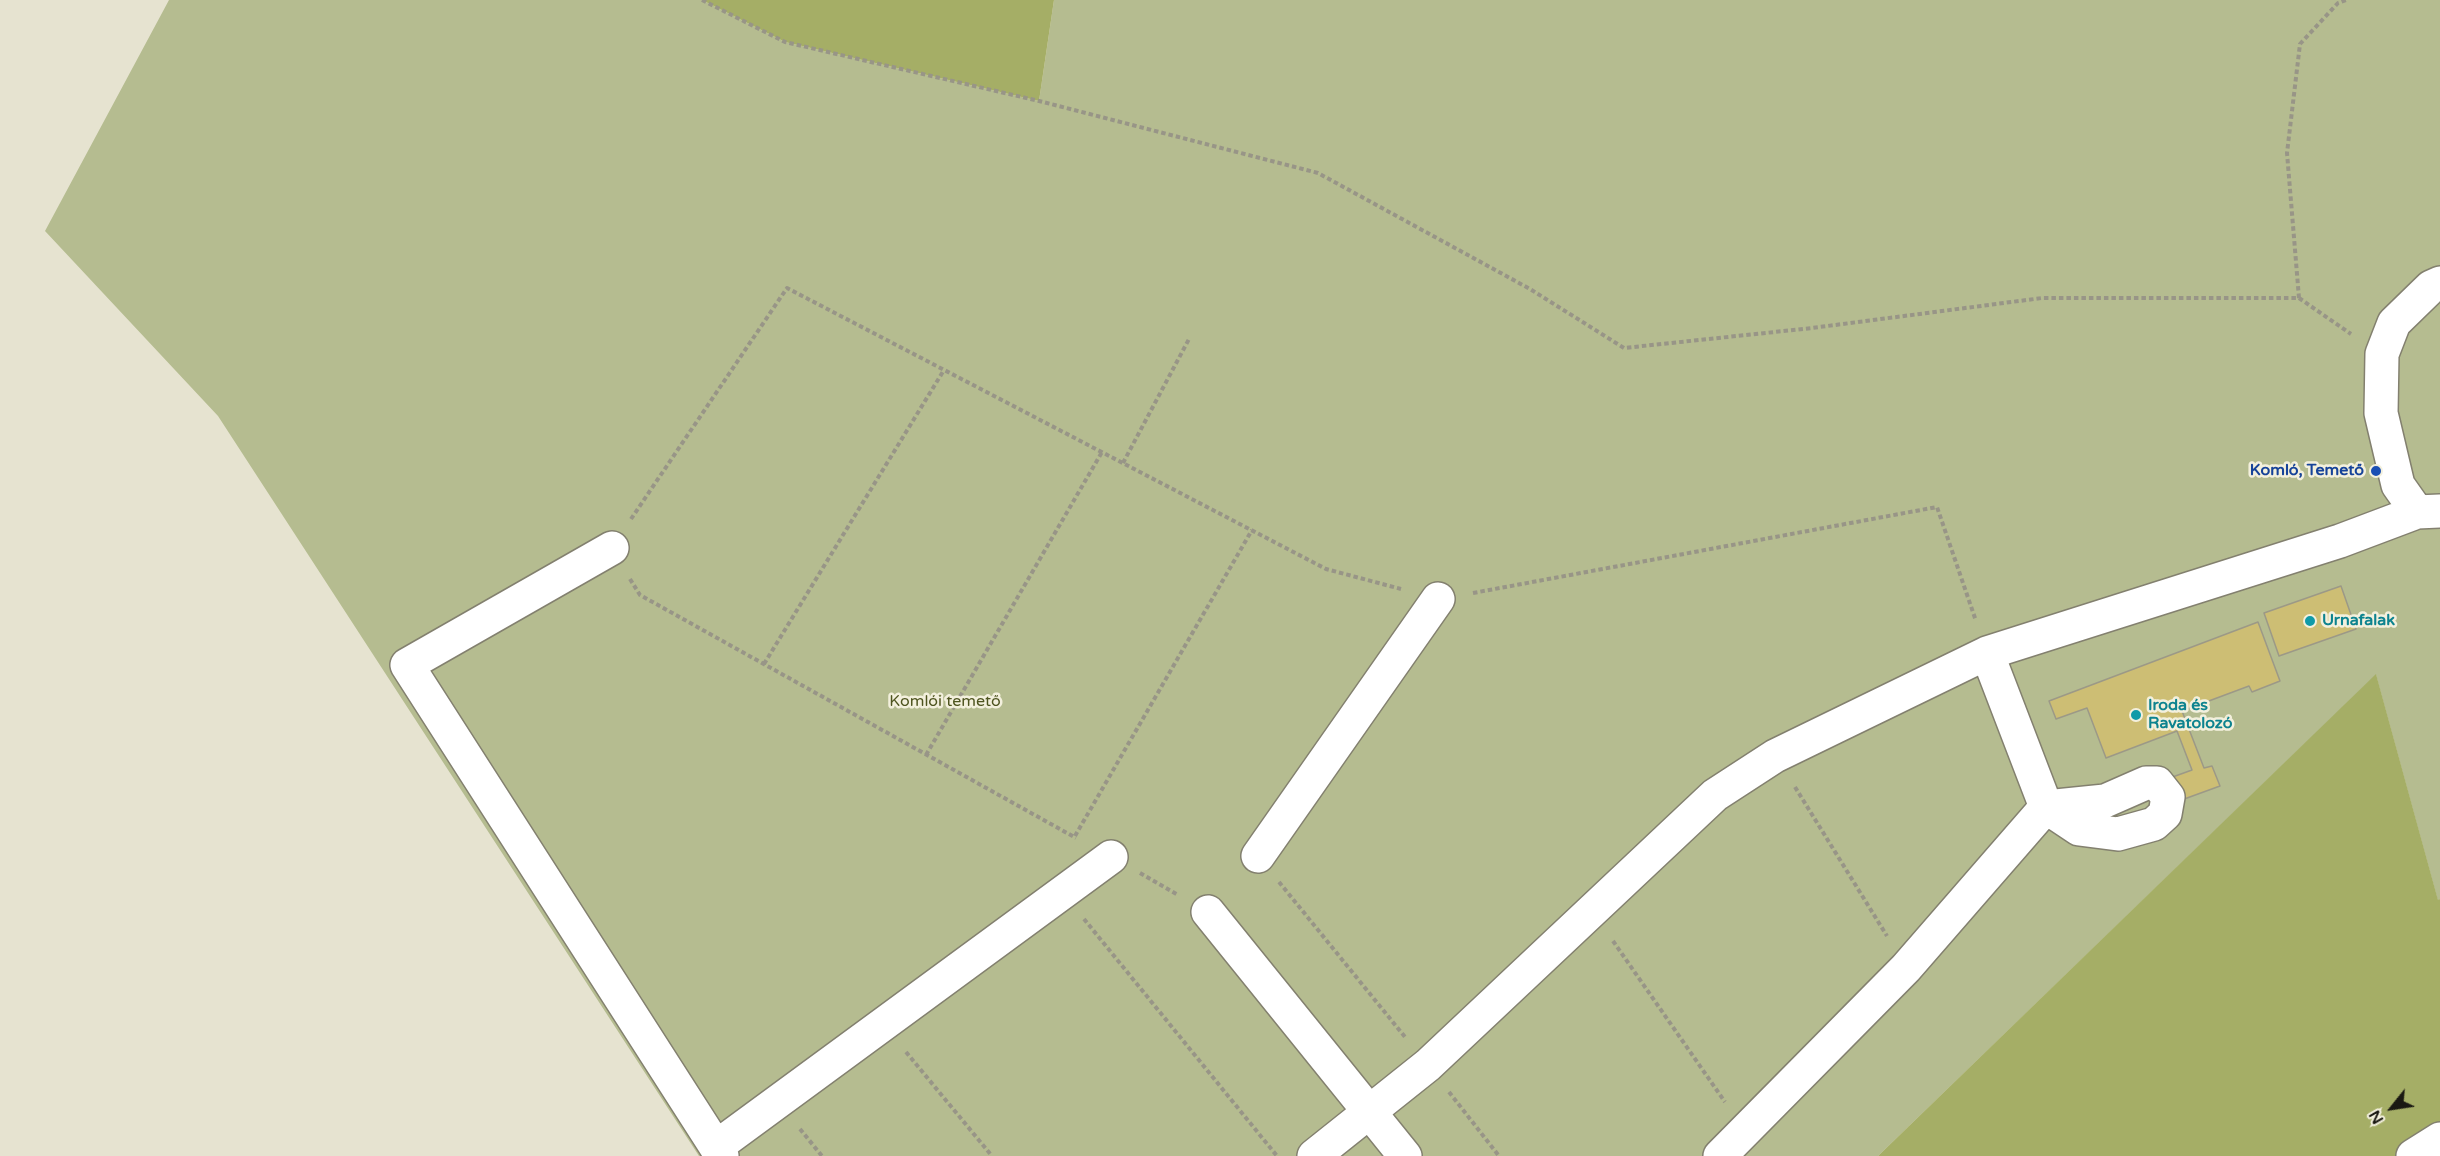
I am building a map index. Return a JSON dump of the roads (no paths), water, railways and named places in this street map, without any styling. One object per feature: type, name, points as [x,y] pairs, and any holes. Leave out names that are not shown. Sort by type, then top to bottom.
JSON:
[{"type":"street","points":[[2429,512],[2398,485],[2381,413],[2382,354],[2394,323],[2431,287],[2440,283]]},
{"type":"street","points":[[1314,1156],[1428,1065],[1714,795],[1775,756],[1987,653],[2429,512]]},
{"type":"street","points":[[612,548],[407,664],[719,1151],[883,1024],[1110,857]]},
{"type":"street","points":[[1258,856],[1438,599]]},
{"type":"street","points":[[1720,1156],[1906,968],[2046,807],[1987,653]]},
{"type":"street","points":[[1208,912],[1405,1156]]},
{"type":"street","points":[[2413,1156],[2440,1139]]},
{"type":"place","name":"Komló, Temető","points":[[2376,471]]},
{"type":"place","name":"Urnafalak","points":[[2310,621]]},
{"type":"place","name":"Iroda és Ravatolozó","points":[[2136,715]]},
{"type":"park label","name":"Komlói temető","points":[[945,702]]}]
